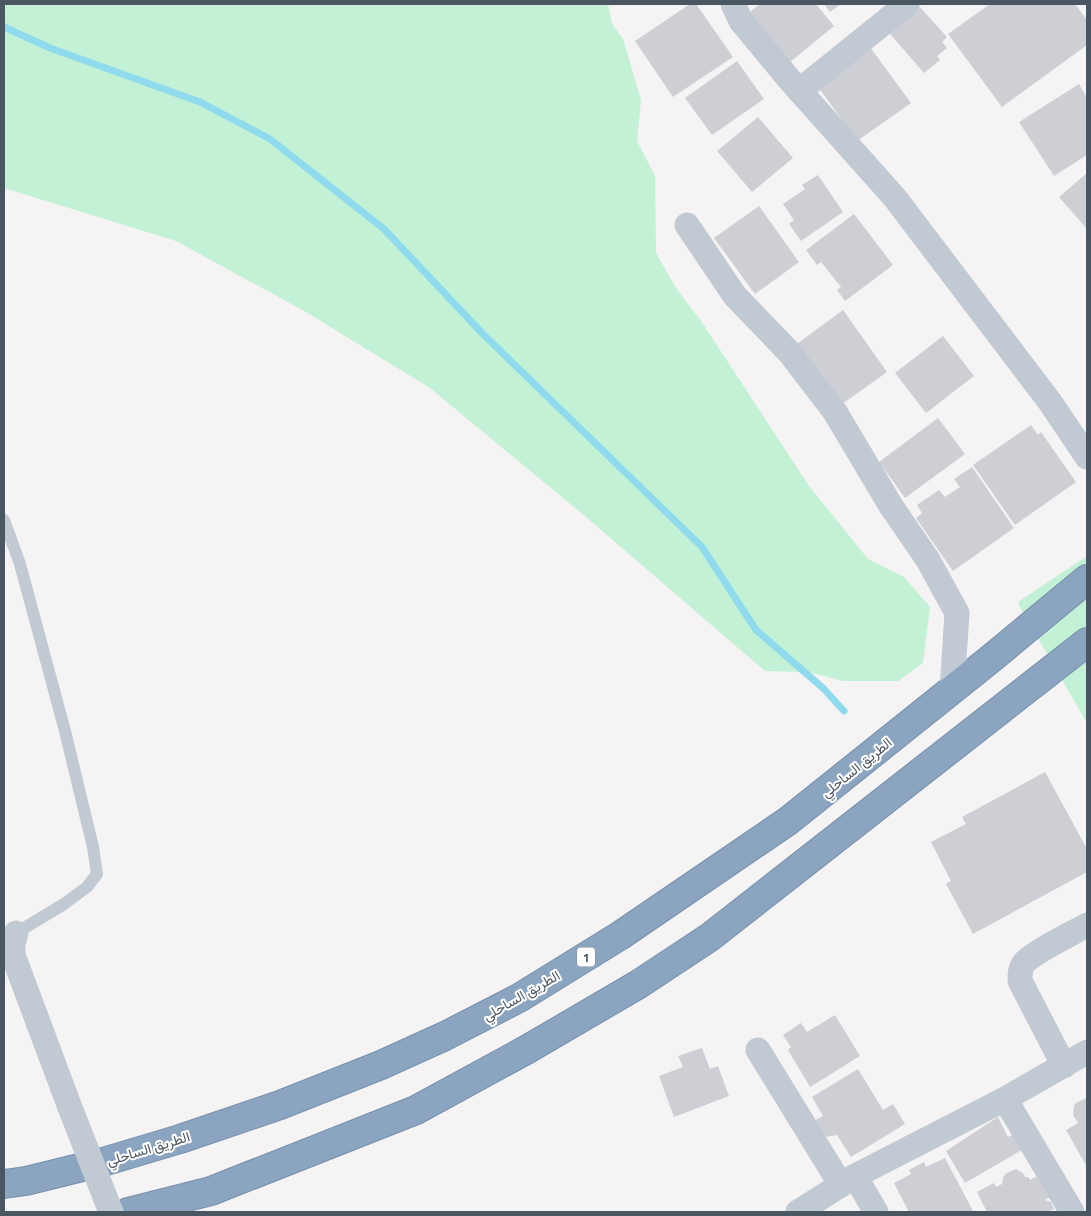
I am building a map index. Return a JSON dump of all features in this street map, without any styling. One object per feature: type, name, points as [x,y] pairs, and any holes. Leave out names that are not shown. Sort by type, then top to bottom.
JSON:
[{"type":"highway","name":"الطريق الساحلي","points":[[4,1184],[26,1181],[103,1162],[180,1139],[280,1104],[380,1065],[445,1036],[511,1002],[621,935],[788,822],[1087,579]]},
{"type":"highway","points":[[128,1212],[211,1191],[416,1110],[526,1050],[639,984],[710,937],[1087,642]]},
{"type":"street","points":[[733,4],[741,21],[799,91],[895,198],[1050,402],[1087,457]]},
{"type":"street","points":[[799,91],[907,4]]},
{"type":"street","points":[[687,225],[735,296],[789,352],[835,412],[891,506],[928,560],[957,613],[952,690]]},
{"type":"street","points":[[1064,1066],[1020,981],[1020,970],[1024,962],[1087,925]]},
{"type":"street","points":[[11,938],[13,955],[111,1212]]},
{"type":"street","points":[[758,1050],[848,1181],[876,1212]]},
{"type":"street","points":[[798,1212],[848,1181],[1005,1099],[1087,1052]]},
{"type":"street","points":[[1005,1099],[1072,1212]]},
{"type":"lane","points":[[4,520],[20,564],[65,731],[93,847],[97,874],[87,887],[11,938]]},
{"type":"green space","points":[[4,4],[608,4],[612,24],[623,39],[641,100],[637,141],[655,176],[656,253],[676,288],[701,321],[809,486],[868,559],[904,577],[930,607],[923,663],[898,681],[843,681],[809,672],[765,671],[586,517],[430,388],[306,312],[176,241],[4,188]]},
{"type":"green space","points":[[1087,556],[1087,723],[1018,602]]},
{"type":"building","points":[[690,4],[696,4],[733,57],[673,97],[635,41]]},
{"type":"building","points":[[760,4],[816,4],[834,26],[784,67],[743,17]]},
{"type":"building","points":[[824,4],[841,4],[830,12]]},
{"type":"building","points":[[990,4],[1075,4],[1087,20],[1087,45],[1002,107],[948,34]]},
{"type":"building","points":[[920,7],[947,37],[942,42],[947,48],[937,56],[940,60],[924,73],[885,28],[905,20]]},
{"type":"building","points":[[867,43],[911,103],[857,141],[814,81]]},
{"type":"building","points":[[737,61],[764,99],[712,135],[685,98]]},
{"type":"building","points":[[1079,84],[1087,98],[1087,155],[1054,176],[1019,122]]},
{"type":"building","points":[[758,117],[793,158],[752,192],[717,151]]},
{"type":"building","points":[[1087,173],[1087,229],[1059,197]]},
{"type":"building","points":[[818,175],[843,212],[801,241],[789,224],[794,220],[783,204],[805,189],[802,185]]},
{"type":"building","points":[[759,206],[799,262],[755,294],[714,238]]},
{"type":"building","points":[[854,214],[893,265],[845,301],[837,290],[841,287],[821,262],[817,265],[806,250]]},
{"type":"building","points":[[843,310],[887,372],[838,407],[794,346]]},
{"type":"building","points":[[943,336],[974,376],[926,413],[895,373]]},
{"type":"building","points":[[938,418],[965,454],[905,498],[879,462]]},
{"type":"building","points":[[1031,425],[1038,435],[1041,432],[1076,482],[1015,525],[973,465]]},
{"type":"building","points":[[972,467],[1014,528],[953,571],[916,518],[922,513],[917,505],[939,490],[945,497],[960,487],[954,479]]},
{"type":"building","points":[[1045,772],[1087,849],[1087,872],[973,934],[946,884],[951,881],[931,842],[966,824],[962,817]]},
{"type":"building","points":[[835,1015],[860,1056],[810,1087],[788,1050],[791,1047],[783,1035],[801,1023],[807,1032]]},
{"type":"building","points":[[702,1048],[710,1069],[718,1066],[729,1096],[674,1117],[659,1076],[683,1067],[678,1056]]},
{"type":"building","points":[[858,1069],[883,1110],[893,1104],[905,1124],[851,1157],[837,1135],[825,1137],[815,1120],[823,1116],[812,1097]]},
{"type":"building","points":[[1087,1099],[1087,1167],[1066,1130],[1078,1123],[1073,1115],[1074,1106]]},
{"type":"building","points":[[998,1117],[1008,1137],[1012,1135],[1022,1150],[965,1183],[946,1151]]},
{"type":"building","points":[[945,1158],[973,1211],[909,1212],[894,1183],[911,1174],[909,1170],[924,1162],[926,1167]]},
{"type":"building","points":[[1016,1169],[1030,1180],[1035,1177],[1042,1178],[1052,1196],[1045,1200],[1051,1202],[1054,1209],[1048,1212],[987,1212],[977,1192],[994,1183],[996,1187],[1002,1184],[1003,1177]]},
{"type":"waterway","points":[[4,27],[50,48],[200,102],[270,139],[384,229],[483,334],[702,547],[756,630],[823,688],[844,711]]}]
